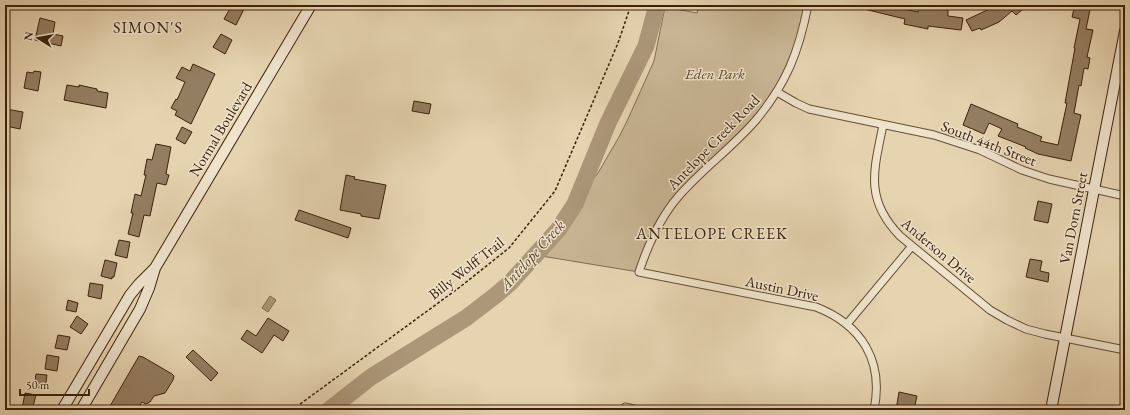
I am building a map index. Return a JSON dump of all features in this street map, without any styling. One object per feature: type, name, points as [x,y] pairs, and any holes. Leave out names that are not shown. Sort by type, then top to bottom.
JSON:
[{"type":"main road","name":"Normal Boulevard","points":[[81,410],[140,309],[149,288],[155,268],[311,5]]},
{"type":"main road","name":"Van Dorn Street","points":[[1051,410],[1125,31]]},
{"type":"main road","name":"Normal Boulevard","points":[[62,410],[130,295],[155,268]]},
{"type":"street","name":"Antelope Creek Road","points":[[639,272],[654,234],[664,216],[677,198],[693,181],[737,141],[756,120],[777,92],[795,56],[802,34],[808,5]]},
{"type":"street","name":"South 44th Street","points":[[777,92],[809,109],[934,135],[958,142],[1049,179],[1125,196]]},
{"type":"street","name":"Anderson Drive","points":[[882,125],[874,168],[876,194],[883,215],[892,227],[912,246],[990,310],[1007,320],[1026,328],[1065,338],[1125,350]]},
{"type":"street","points":[[847,324],[912,246]]},
{"type":"street","name":"Austin Drive","points":[[639,272],[816,307],[829,312],[847,324],[857,334],[865,345],[872,359],[876,373],[877,387],[874,410]]},
{"type":"street","points":[[625,408],[638,410]]},
{"type":"path","name":"Billy Wolff Trail","points":[[292,410],[460,287],[509,248],[555,190],[618,43],[631,5]]},
{"type":"green space","name":"Eden Park","points":[[699,5],[808,5],[802,34],[772,99],[693,181],[664,216],[639,272],[529,254],[562,219],[598,173],[619,137],[654,61],[665,7],[697,13]]},
{"type":"shaded area","points":[[270,296],[276,300],[268,312],[262,308]]},
{"type":"building","points":[[232,5],[237,5],[244,9],[236,25],[224,19]]},
{"type":"building","points":[[860,5],[905,5],[904,9],[918,12],[919,5],[934,6],[934,8],[948,10],[948,16],[963,18],[961,30],[928,26],[928,29],[904,24],[905,19],[860,8]]},
{"type":"building","points":[[998,5],[1028,5],[1016,15],[1012,11],[999,22],[981,30],[980,28],[972,31],[966,20]]},
{"type":"building","points":[[1075,5],[1091,5],[1086,29],[1093,30],[1087,57],[1090,58],[1088,69],[1084,68],[1074,113],[1081,115],[1071,161],[1038,154],[1025,148],[1026,147],[998,136],[1002,129],[989,123],[984,134],[963,125],[971,104],[1018,124],[1017,127],[1042,137],[1040,141],[1058,145],[1067,103],[1065,103],[1080,19],[1072,17]]},
{"type":"building","points":[[40,18],[55,22],[53,34],[63,36],[61,46],[35,40]]},
{"type":"building","points":[[221,34],[232,40],[225,54],[213,47]]},
{"type":"building","points":[[193,64],[215,74],[191,124],[175,115],[177,111],[171,108],[176,99],[177,100],[185,82],[176,78],[182,67],[190,71]]},
{"type":"building","points":[[34,71],[41,72],[38,91],[24,88],[27,72],[33,73]]},
{"type":"building","points":[[67,85],[79,87],[79,85],[108,93],[106,108],[64,100]]},
{"type":"building","points":[[414,101],[431,104],[429,114],[412,111]]},
{"type":"building","points":[[6,109],[23,112],[20,129],[6,126]]},
{"type":"building","points":[[182,127],[192,132],[185,144],[176,139]]},
{"type":"building","points":[[156,144],[171,147],[166,174],[169,175],[166,185],[157,183],[150,216],[144,215],[139,237],[128,234],[133,213],[131,213],[135,194],[141,196],[146,175],[144,175],[147,159],[152,160]]},
{"type":"building","points":[[346,175],[355,177],[354,179],[386,185],[379,219],[340,210]]},
{"type":"building","points":[[1038,201],[1052,204],[1048,223],[1034,220]]},
{"type":"building","points":[[299,210],[351,228],[348,238],[295,220]]},
{"type":"building","points":[[119,240],[130,242],[127,258],[115,255]]},
{"type":"building","points":[[1030,259],[1042,261],[1040,271],[1049,273],[1048,282],[1026,277]]},
{"type":"building","points":[[105,260],[117,263],[114,277],[112,277],[112,279],[101,276]]},
{"type":"building","points":[[90,283],[103,285],[101,299],[88,296]]},
{"type":"building","points":[[68,300],[78,303],[76,312],[66,310]]},
{"type":"building","points":[[77,316],[88,324],[81,334],[70,327]]},
{"type":"building","points":[[268,318],[289,331],[283,341],[274,335],[262,353],[241,339],[247,330],[256,336]]},
{"type":"building","points":[[58,335],[70,337],[67,350],[55,348]]},
{"type":"building","points":[[193,350],[218,373],[211,381],[186,357]]},
{"type":"building","points":[[47,355],[59,357],[57,371],[45,369]]},
{"type":"building","points":[[139,356],[172,374],[174,376],[173,380],[165,393],[154,396],[150,402],[146,404],[142,402],[137,410],[117,410],[110,406]]},
{"type":"building","points":[[36,374],[47,375],[45,389],[34,387]]},
{"type":"building","points":[[899,392],[917,396],[914,410],[896,410]]},
{"type":"building","points":[[25,393],[36,395],[32,410],[22,409]]},
{"type":"waterway","name":"Antelope Creek","points":[[329,410],[371,377],[466,318],[496,295],[510,283],[558,230],[575,204],[608,123],[646,46],[657,5]]},
{"type":"district","name":"SIMON'S","points":[[148,27]]},
{"type":"district","name":"ANTELOPE CREEK","points":[[712,233]]}]
